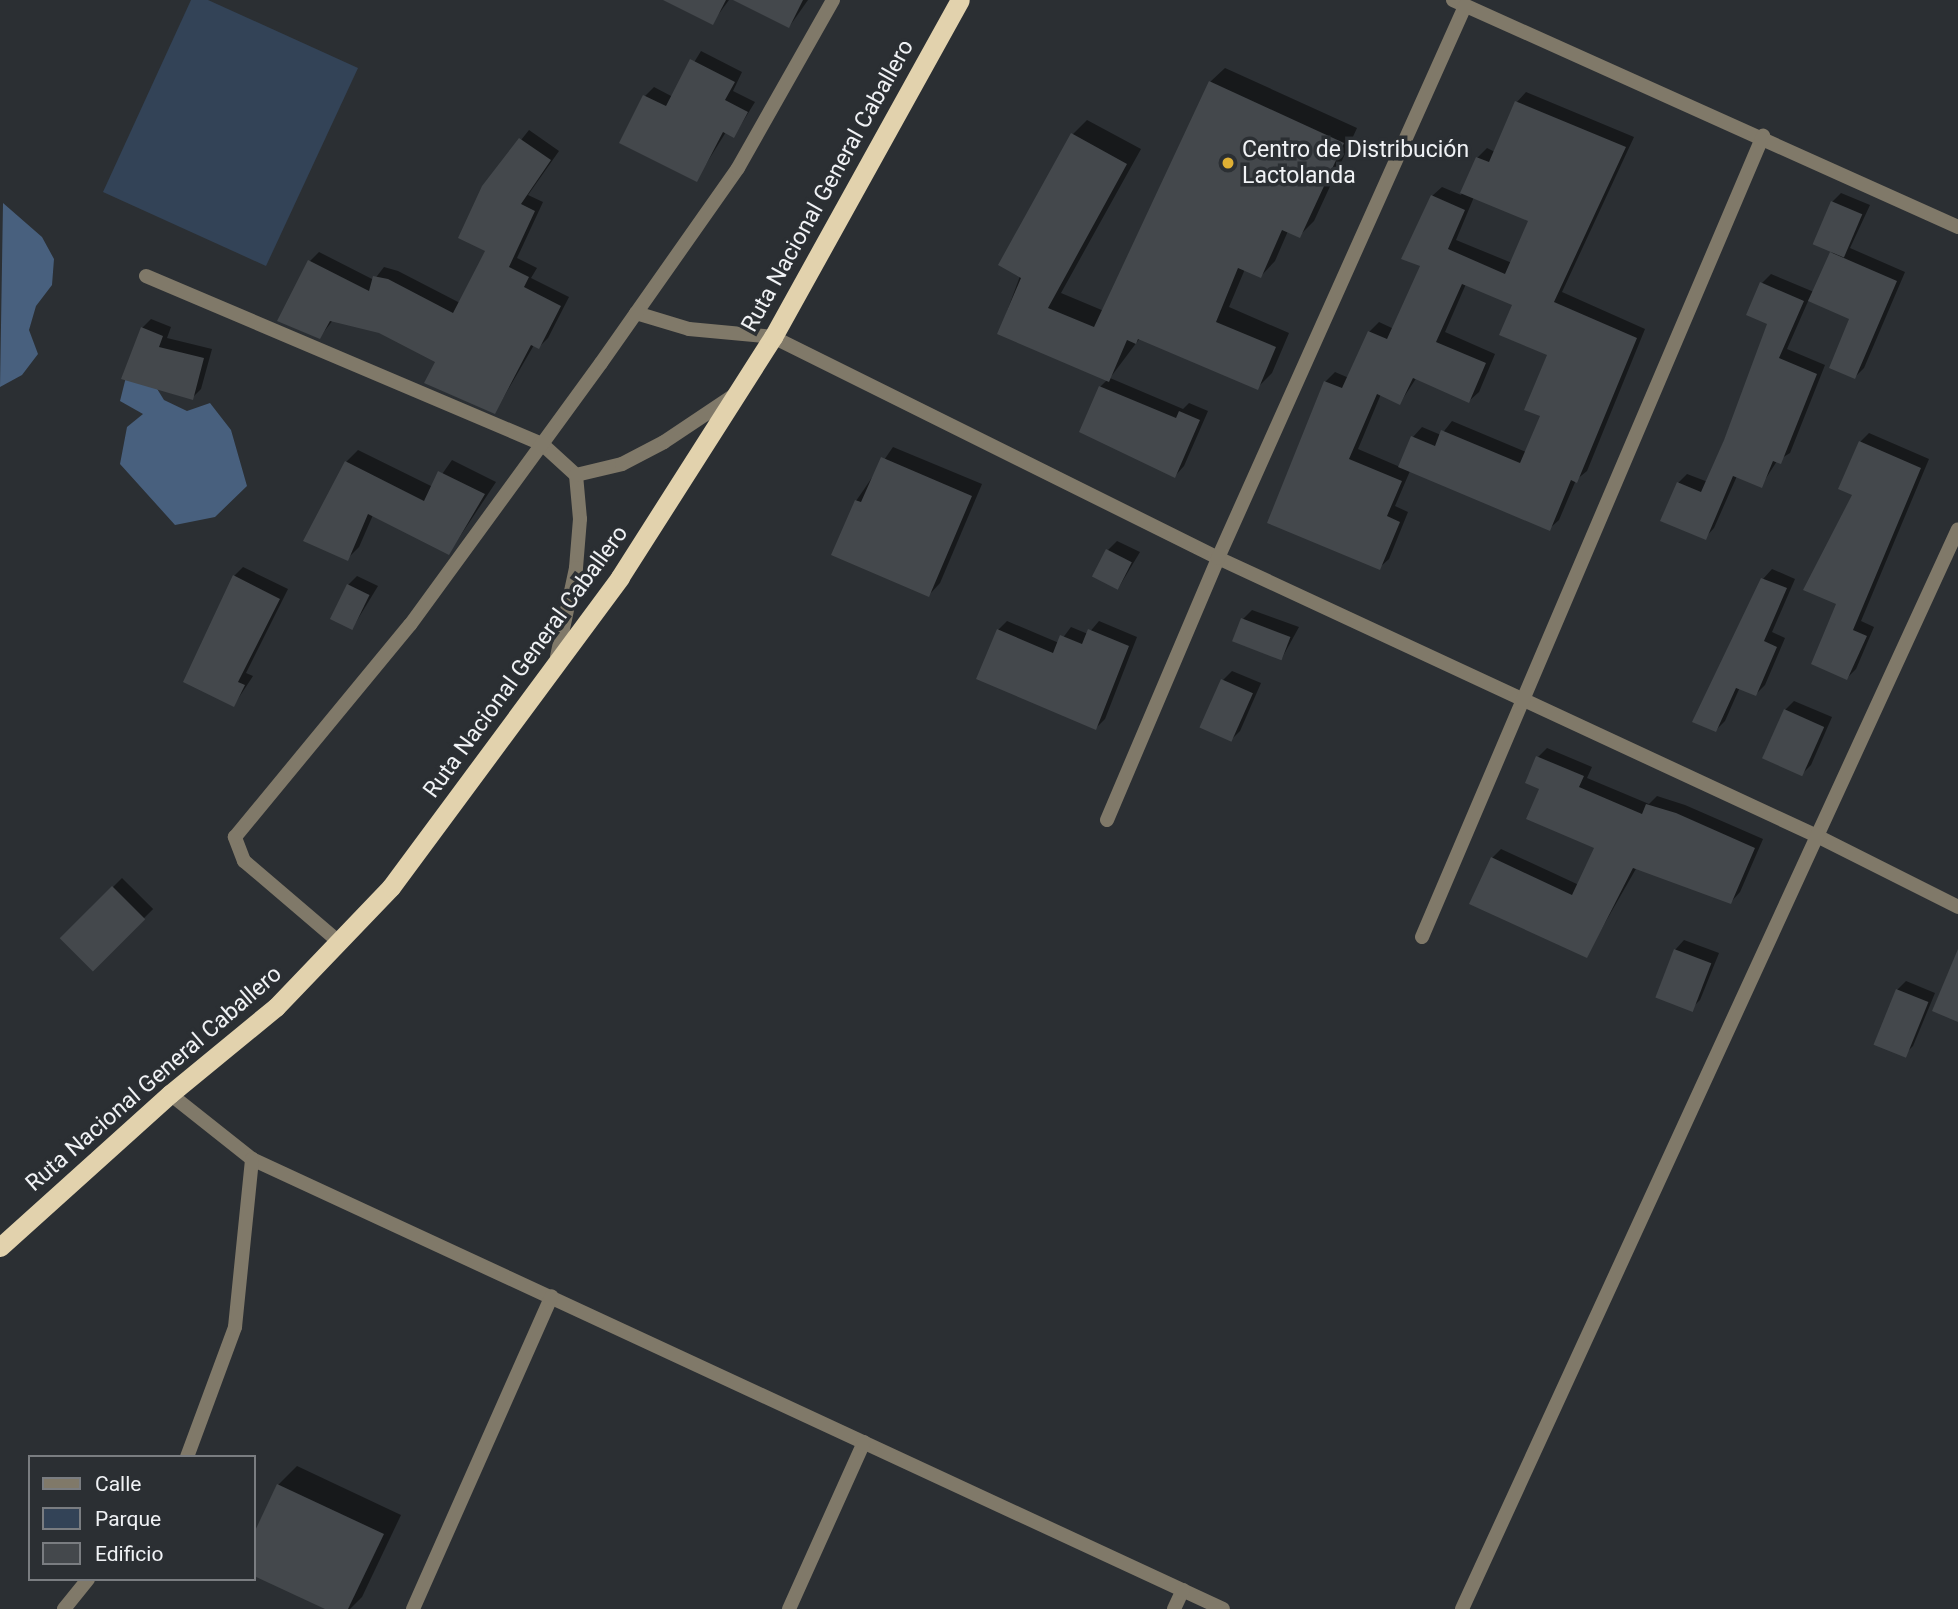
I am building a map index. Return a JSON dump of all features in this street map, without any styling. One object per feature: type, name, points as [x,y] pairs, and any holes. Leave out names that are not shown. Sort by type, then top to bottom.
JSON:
[{"type":"highway","name":"Ruta Nacional General Caballero","points":[[0,1247],[170,1094],[276,1007],[391,887],[554,672],[773,337],[960,0]]},
{"type":"street","points":[[339,942],[244,861],[235,837],[410,625],[636,313],[738,168],[833,0]]},
{"type":"street","points":[[1107,820],[1459,3],[1763,136],[1958,227]]},
{"type":"street","points":[[1422,937],[1526,701],[1763,136]]},
{"type":"street","points":[[146,276],[542,444],[576,475],[580,519],[576,568],[554,672]]},
{"type":"street","points":[[636,313],[689,329],[773,337],[1218,558],[1819,837],[1958,907]]},
{"type":"street","points":[[576,475],[622,464],[664,442],[737,393]]},
{"type":"street","points":[[1462,1609],[1958,530]]},
{"type":"street","points":[[170,1094],[253,1159],[1223,1609]]},
{"type":"street","points":[[188,1455],[235,1327],[253,1159]]},
{"type":"street","points":[[413,1609],[552,1296]]},
{"type":"street","points":[[789,1609],[864,1442]]},
{"type":"street","points":[[64,1609],[86,1581]]},
{"type":"street","points":[[1174,1609],[1183,1590]]},
{"type":"green space","points":[[191,0],[208,0],[358,68],[266,266],[103,192]]},
{"type":"shaded area","points":[[3,203],[42,237],[54,259],[52,285],[36,306],[29,330],[38,354],[22,375],[0,387]]},
{"type":"shaded area","points":[[126,377],[151,379],[164,400],[187,411],[210,403],[231,430],[247,486],[215,517],[175,525],[120,464],[127,427],[143,414],[120,401]]},
{"type":"building","points":[[663,0],[726,0],[713,25]]},
{"type":"building","points":[[733,0],[803,0],[789,28]]},
{"type":"building","points":[[690,59],[735,82],[725,100],[748,112],[734,138],[723,132],[697,182],[619,143],[643,95],[666,106]]},
{"type":"building","points":[[1209,81],[1344,143],[1300,238],[1282,230],[1261,278],[1238,268],[1216,322],[1276,347],[1258,390],[1138,339],[1136,344],[1127,340],[1109,382],[997,334],[1021,278],[998,265],[1071,133],[1127,164],[1048,308],[1094,327]]},
{"type":"building","points":[[1515,101],[1626,147],[1554,302],[1637,338],[1577,483],[1571,480],[1550,531],[1398,467],[1411,436],[1435,446],[1441,430],[1520,463],[1540,416],[1524,410],[1547,355],[1499,335],[1512,305],[1462,284],[1436,342],[1486,363],[1469,403],[1413,378],[1400,405],[1377,394],[1349,459],[1402,481],[1387,516],[1400,522],[1380,570],[1267,523],[1324,381],[1342,388],[1368,331],[1387,339],[1420,266],[1401,259],[1431,195],[1465,210],[1448,249],[1505,274],[1528,221],[1460,193],[1476,157],[1489,162]]},
{"type":"building","points":[[519,138],[551,160],[521,204],[535,211],[509,267],[529,277],[524,287],[561,306],[539,349],[531,345],[495,414],[424,383],[435,362],[379,333],[330,321],[320,339],[277,321],[308,260],[369,291],[373,276],[388,279],[453,313],[485,251],[458,238],[482,186]]},
{"type":"building","points":[[1831,201],[1862,214],[1844,258],[1813,244]]},
{"type":"building","points":[[1830,252],[1897,281],[1855,379],[1829,368],[1849,319],[1808,301]]},
{"type":"building","points":[[1760,282],[1804,301],[1779,358],[1817,374],[1781,464],[1773,461],[1762,488],[1733,476],[1706,540],[1660,521],[1677,482],[1701,492],[1724,440],[1767,324],[1746,315]]},
{"type":"building","points":[[141,327],[163,336],[159,347],[204,358],[193,400],[121,379]]},
{"type":"building","points":[[1099,386],[1176,418],[1179,411],[1200,420],[1175,478],[1079,432]]},
{"type":"building","points":[[1859,441],[1921,468],[1853,630],[1867,636],[1847,680],[1811,664],[1836,604],[1803,590],[1852,495],[1838,489]]},
{"type":"building","points":[[881,457],[972,496],[929,597],[831,555],[855,500],[861,502]]},
{"type":"building","points":[[345,461],[424,501],[438,471],[485,494],[449,555],[368,514],[348,561],[303,541]]},
{"type":"building","points":[[1106,549],[1132,562],[1118,590],[1092,577]]},
{"type":"building","points":[[233,575],[280,599],[238,682],[245,685],[234,707],[183,682]]},
{"type":"building","points":[[1761,578],[1787,588],[1764,641],[1777,647],[1756,696],[1736,688],[1716,732],[1692,722]]},
{"type":"building","points":[[347,584],[369,595],[352,630],[330,619]]},
{"type":"building","points":[[1241,618],[1290,637],[1282,660],[1232,641]]},
{"type":"building","points":[[997,629],[1053,653],[1060,635],[1082,644],[1088,629],[1129,646],[1096,730],[976,679]]},
{"type":"building","points":[[1221,679],[1253,693],[1231,742],[1199,727]]},
{"type":"building","points":[[1784,709],[1824,727],[1802,776],[1762,758]]},
{"type":"building","points":[[1536,756],[1584,776],[1579,787],[1642,814],[1646,804],[1676,813],[1755,848],[1731,904],[1633,868],[1587,958],[1469,904],[1491,857],[1572,895],[1594,848],[1526,819],[1539,789],[1525,783]]},
{"type":"building","points":[[112,886],[145,919],[93,972],[60,938]]},
{"type":"building","points":[[1674,949],[1711,963],[1693,1012],[1655,998]]},
{"type":"building","points":[[1958,949],[1958,1022],[1932,1011]]},
{"type":"building","points":[[1896,989],[1928,1002],[1906,1058],[1874,1045]]},
{"type":"building","points":[[277,1484],[384,1534],[348,1609],[325,1609],[256,1577],[256,1529]]},
{"type":"place","name":"Centro de Distribución Lactolanda","points":[[1228,163]]}]
